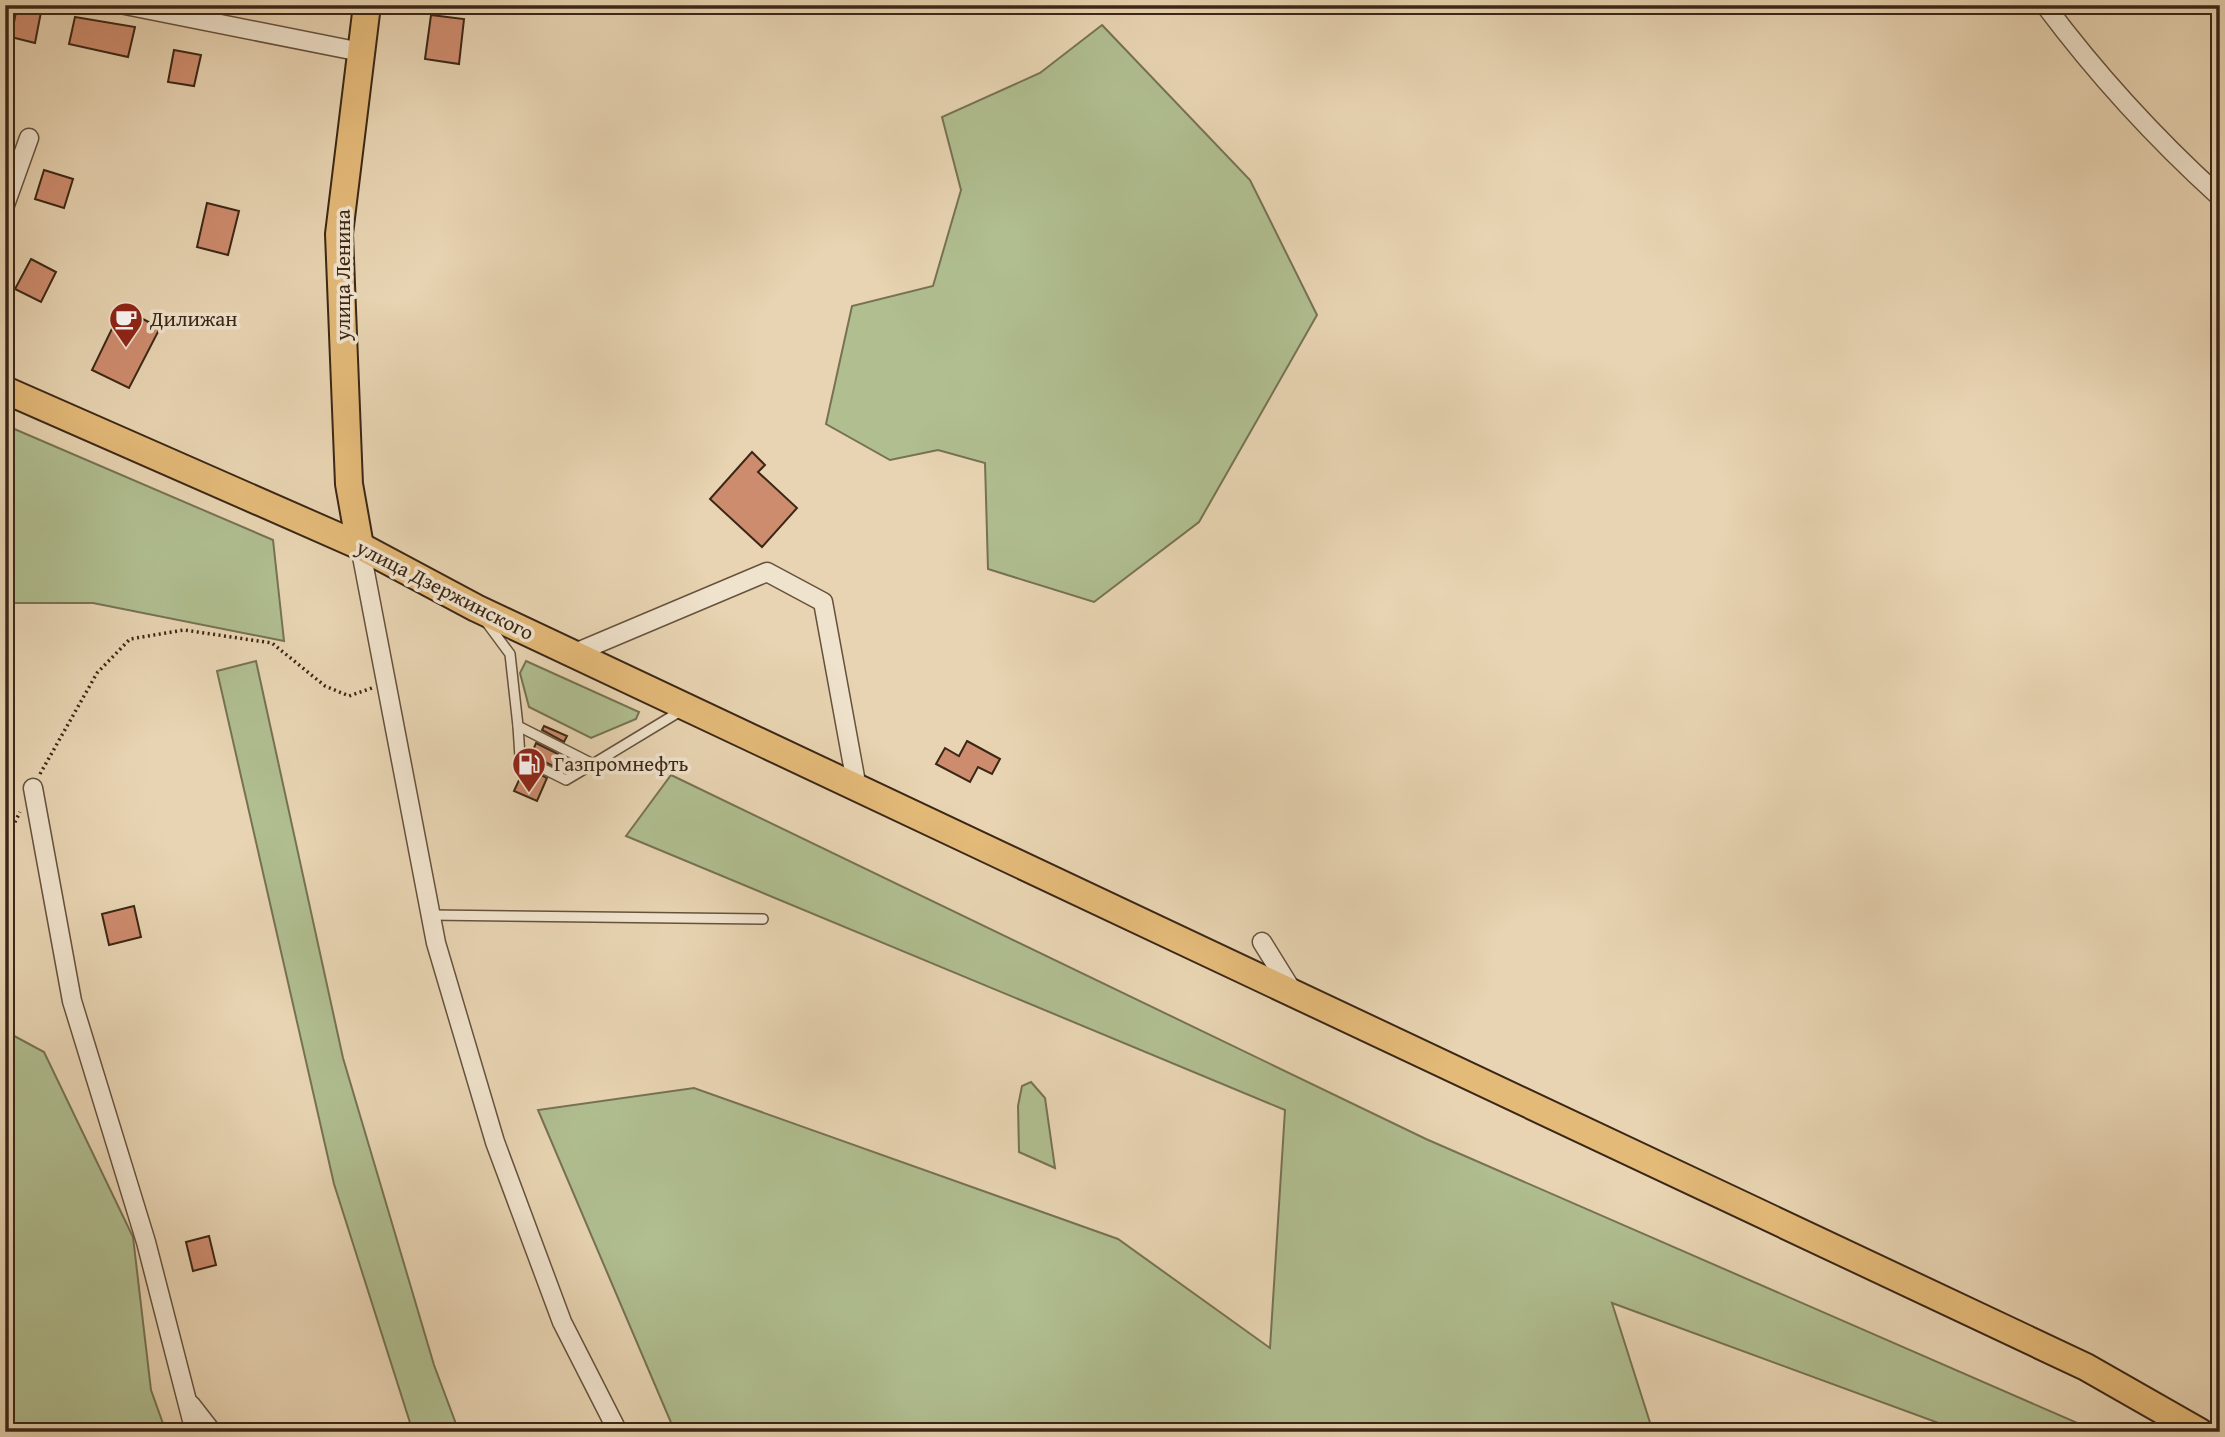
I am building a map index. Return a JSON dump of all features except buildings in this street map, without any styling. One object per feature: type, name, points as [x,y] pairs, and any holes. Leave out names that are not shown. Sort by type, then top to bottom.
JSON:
[{"type":"main road","name":"улица Ленина","points":[[360,546],[349,484],[339,234],[367,5]]},
{"type":"main road","name":"улица Дзержинского","points":[[5,390],[360,546],[476,608],[689,706],[869,794],[2086,1367],[2200,1432]]},
{"type":"street","points":[[125,5],[361,52]]},
{"type":"street","points":[[2045,5],[2091,66],[2153,136],[2220,197]]},
{"type":"street","points":[[5,205],[29,138]]},
{"type":"street","points":[[360,546],[430,915],[495,1142],[562,1322],[618,1432]]},
{"type":"street","points":[[575,653],[767,572],[823,602],[869,794]]},
{"type":"street","points":[[33,788],[72,1001],[146,1242],[195,1432]]},
{"type":"street","points":[[1262,942],[1295,994]]},
{"type":"street","points":[[187,1399],[212,1432]]},
{"type":"lane","points":[[476,608],[510,654],[520,757],[566,780],[689,706]]},
{"type":"lane","points":[[518,726],[593,764]]},
{"type":"lane","points":[[430,915],[764,919]]},
{"type":"path","points":[[5,842],[96,673],[130,639],[184,630],[272,643],[325,687],[349,696],[387,682]]},
{"type":"green space","points":[[1102,25],[1250,180],[1317,315],[1199,522],[1094,602],[988,569],[985,463],[938,450],[890,460],[826,424],[852,306],[933,286],[961,190],[942,117],[1040,73]]},
{"type":"green space","points":[[5,425],[273,540],[284,641],[93,603],[5,603]]},
{"type":"green space","points":[[256,661],[343,1058],[434,1365],[459,1432],[413,1432],[334,1184],[217,671]]},
{"type":"green space","points":[[526,661],[639,712],[636,719],[591,738],[529,707],[520,673]]},
{"type":"green space","points":[[671,775],[1426,1139],[2098,1432],[1963,1432],[1612,1303],[1653,1432],[675,1432],[538,1110],[694,1088],[1118,1239],[1270,1348],[1285,1110],[626,836]]},
{"type":"green space","points":[[5,1031],[44,1052],[133,1237],[151,1390],[166,1432],[5,1432]]},
{"type":"green space","points":[[1031,1082],[1045,1098],[1055,1168],[1019,1152],[1018,1106],[1022,1086]]},
{"type":"place","name":"Дилижан","points":[[126,349]]},
{"type":"place","name":"Газпромнефть","points":[[529,794]]}]
